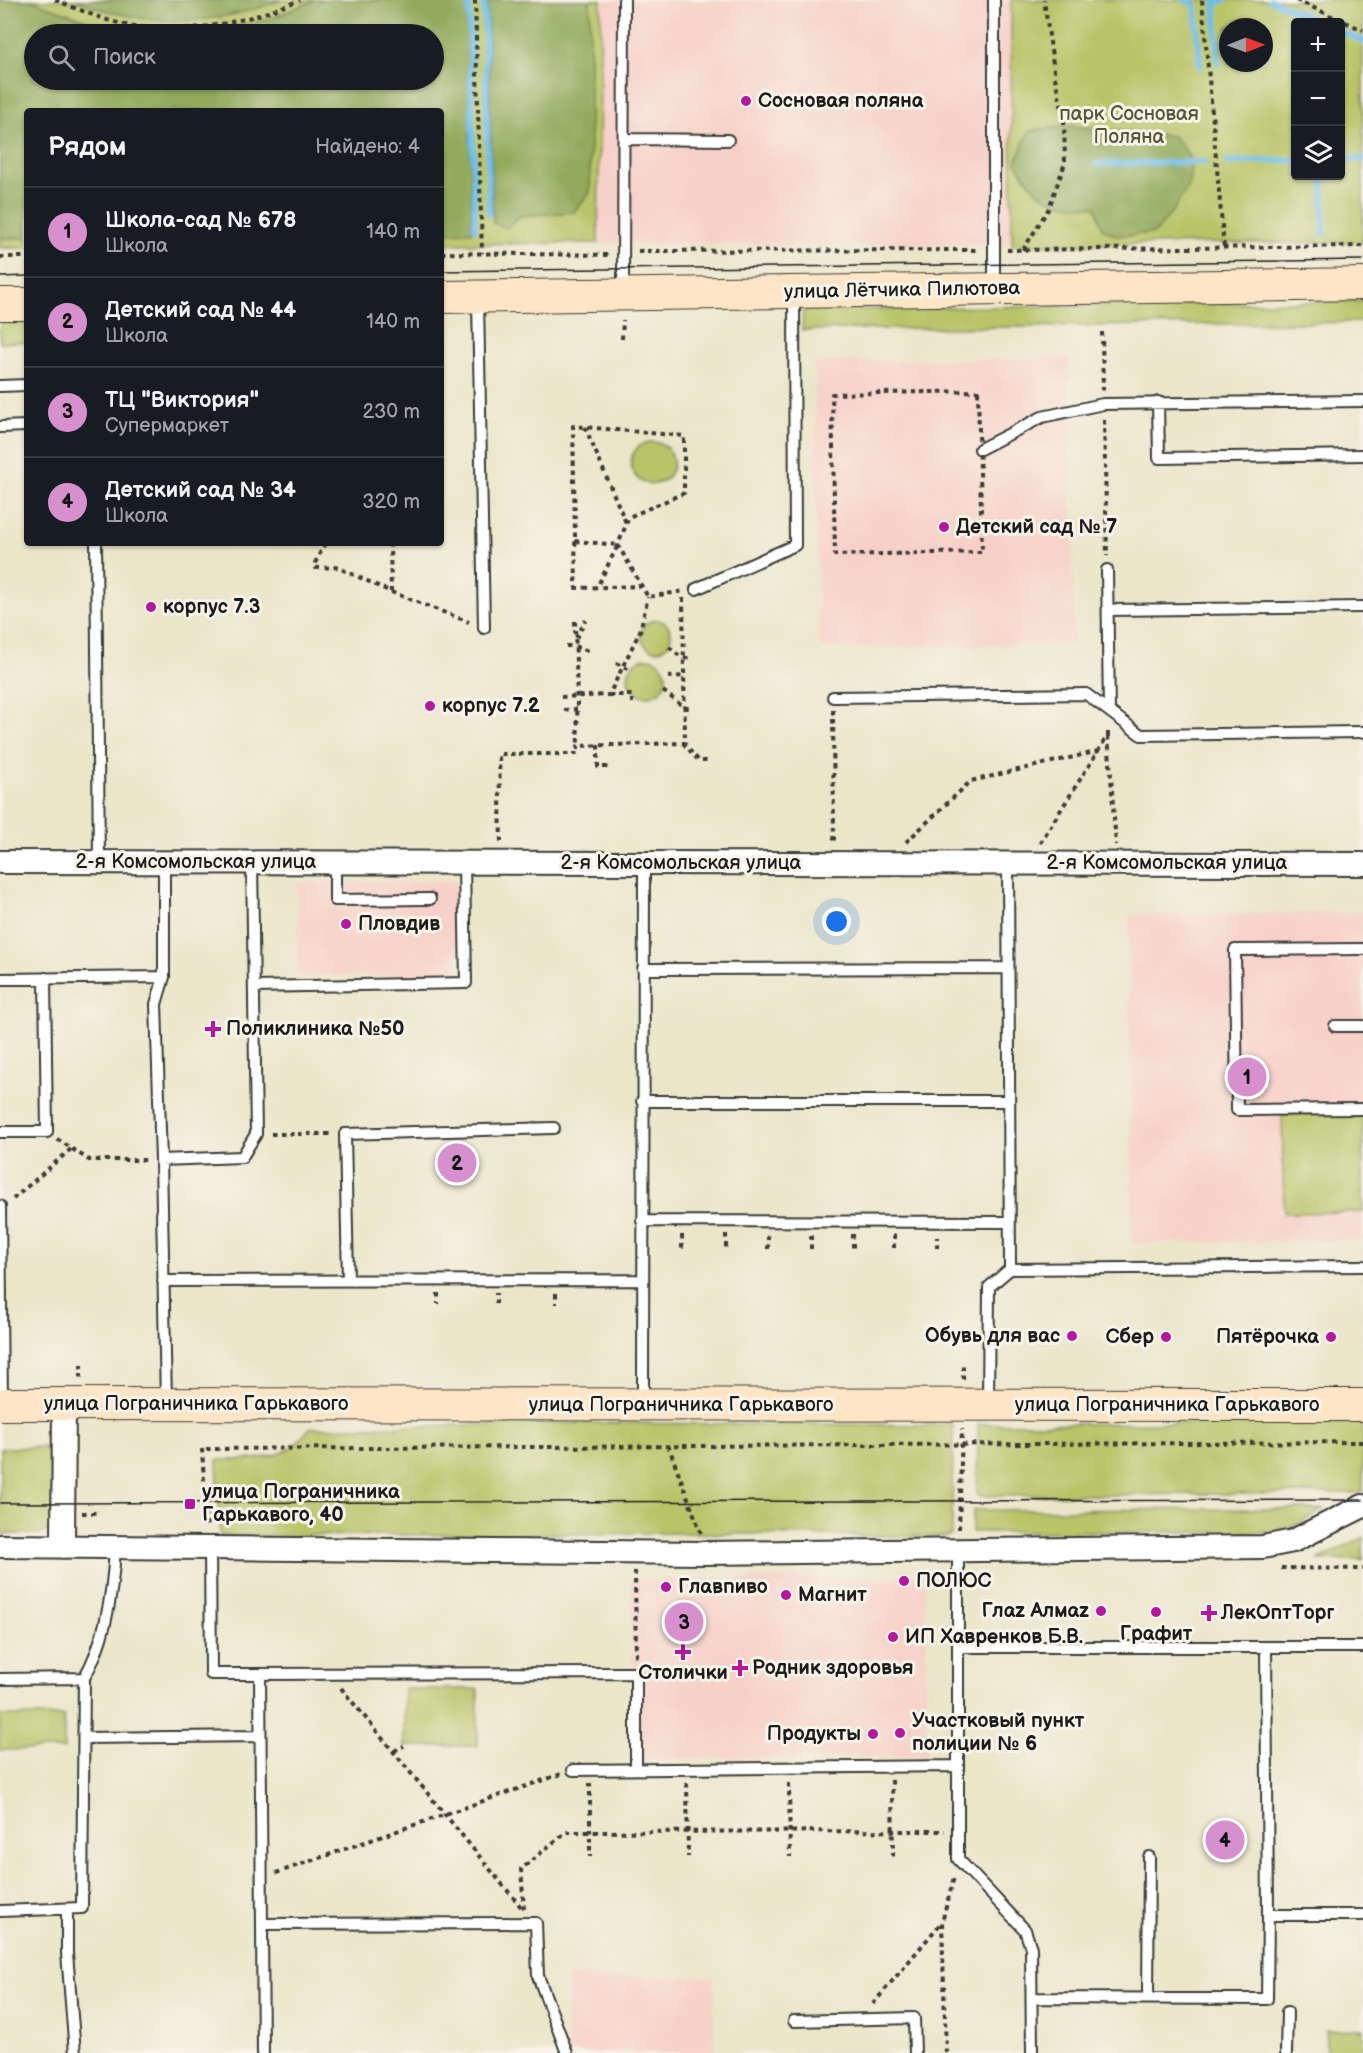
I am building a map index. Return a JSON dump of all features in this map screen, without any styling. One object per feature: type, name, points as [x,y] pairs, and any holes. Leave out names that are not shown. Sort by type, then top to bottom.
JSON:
[{"type":"street","name":"улица Лётчика Пилютова","points":[[444,297],[1363,284]]},
{"type":"street","points":[[0,304],[24,304]]},
{"type":"street","name":"2-я Комсомольская улица","points":[[0,862],[99,860],[1363,864]]},
{"type":"street","points":[[63,1547],[73,1395]]},
{"type":"street","name":"улица Пограничника Гарькавого","points":[[1,1404],[73,1395],[166,1404],[1363,1405]]},
{"type":"street","points":[[0,1546],[702,1552],[1263,1546],[1293,1541],[1363,1506]]},
{"type":"lane","points":[[623,295],[624,0]]},
{"type":"lane","points":[[994,0],[994,289]]},
{"type":"lane","points":[[625,139],[728,140]]},
{"type":"lane","points":[[696,589],[795,545],[794,292]]},
{"type":"lane","points":[[478,297],[484,628]]},
{"type":"lane","points":[[0,386],[24,385]]},
{"type":"lane","points":[[980,449],[1042,417],[1103,404],[1363,400]]},
{"type":"lane","points":[[1158,402],[1159,458],[1363,455]]},
{"type":"lane","points":[[0,427],[24,426]]},
{"type":"lane","points":[[96,546],[99,860]]},
{"type":"lane","points":[[1107,570],[1109,711]]},
{"type":"lane","points":[[1108,610],[1363,607]]},
{"type":"lane","points":[[833,697],[1086,694],[1141,735],[1363,732]]},
{"type":"lane","points":[[164,862],[164,978],[156,1004],[166,1404]]},
{"type":"lane","points":[[160,1160],[242,1157],[256,1134],[252,862]]},
{"type":"lane","points":[[335,862],[335,900],[430,899]]},
{"type":"lane","points":[[254,987],[466,983],[464,862]]},
{"type":"lane","points":[[643,1404],[644,863]]},
{"type":"lane","points":[[1008,863],[1010,1269]]},
{"type":"lane","points":[[1363,949],[1235,950],[1237,1110],[1363,1109]]},
{"type":"lane","points":[[643,969],[1008,968]]},
{"type":"lane","points":[[0,1132],[47,1132],[45,978]]},
{"type":"lane","points":[[0,979],[164,978]]},
{"type":"lane","points":[[1335,1026],[1363,1026]]},
{"type":"lane","points":[[642,1101],[1009,1101]]},
{"type":"lane","points":[[348,1280],[345,1134],[554,1128]]},
{"type":"lane","points":[[0,1208],[1,1404]]},
{"type":"lane","points":[[642,1221],[1010,1222]]},
{"type":"lane","points":[[988,1405],[989,1287],[1010,1269],[1363,1266]]},
{"type":"lane","points":[[163,1281],[642,1280]]},
{"type":"lane","points":[[0,1911],[82,1908],[84,1678],[98,1656],[114,1567],[115,1547]]},
{"type":"lane","points":[[210,1547],[211,1674],[636,1673],[636,1769]]},
{"type":"lane","points":[[958,1548],[958,1858],[1025,1930],[1031,1948],[1032,2053]]},
{"type":"lane","points":[[958,1647],[1363,1647]]},
{"type":"lane","points":[[1032,1998],[1267,1999],[1266,1647]]},
{"type":"lane","points":[[260,1674],[263,2053]]},
{"type":"lane","points":[[0,1679],[84,1678]]},
{"type":"lane","points":[[85,1738],[260,1736]]},
{"type":"lane","points":[[573,1770],[958,1766]]},
{"type":"lane","points":[[1148,1998],[1149,1857]]},
{"type":"lane","points":[[67,1909],[67,1953],[75,2053]]},
{"type":"lane","points":[[1268,1915],[1363,1915]]},
{"type":"lane","points":[[262,1924],[537,1923],[538,1976],[567,2053]]},
{"type":"lane","points":[[1286,2053],[1287,2013]]},
{"type":"lane","points":[[794,2021],[914,2018],[915,2053]]},
{"type":"path","points":[[55,0],[125,24]]},
{"type":"path","points":[[223,24],[270,12],[300,0]]},
{"type":"path","points":[[475,0],[482,253]]},
{"type":"path","points":[[1023,250],[1049,207],[1065,163],[1064,118],[1055,78],[1044,0]]},
{"type":"path","points":[[1202,0],[1224,248]]},
{"type":"path","points":[[1296,0],[1363,30]]},
{"type":"path","points":[[1006,250],[1363,246]]},
{"type":"path","points":[[623,255],[645,249],[985,250]]},
{"type":"path","points":[[444,253],[604,255]]},
{"type":"path","points":[[0,257],[24,257]]},
{"type":"path","points":[[1102,332],[1107,570]]},
{"type":"path","points":[[978,391],[980,449],[982,552],[835,555],[832,394],[978,391]]},
{"type":"path","points":[[597,587],[629,517],[684,493],[684,436],[573,426],[576,588],[642,586]]},
{"type":"path","points":[[585,428],[626,523]]},
{"type":"path","points":[[575,541],[618,544]]},
{"type":"path","points":[[609,696],[626,668],[640,631],[648,597],[618,544]]},
{"type":"path","points":[[324,546],[315,563],[316,568],[337,567],[391,592],[484,628]]},
{"type":"path","points":[[390,546],[391,592]]},
{"type":"path","points":[[648,597],[696,589]]},
{"type":"path","points":[[683,591],[685,708],[685,743],[683,743]]},
{"type":"path","points":[[575,639],[586,620]]},
{"type":"path","points":[[502,862],[500,754],[578,754],[575,621]]},
{"type":"path","points":[[567,645],[576,645],[588,651]]},
{"type":"path","points":[[669,647],[684,659],[693,658]]},
{"type":"path","points":[[616,663],[626,668]]},
{"type":"path","points":[[668,677],[684,676]]},
{"type":"path","points":[[663,691],[685,708],[693,708]]},
{"type":"path","points":[[561,697],[609,696],[632,692],[632,703]]},
{"type":"path","points":[[833,697],[834,839]]},
{"type":"path","points":[[564,710],[577,710]]},
{"type":"path","points":[[1109,711],[1108,735],[1116,841]]},
{"type":"path","points":[[1041,841],[1108,735]]},
{"type":"path","points":[[578,746],[683,743],[699,761],[709,761]]},
{"type":"path","points":[[598,745],[598,767],[609,767]]},
{"type":"path","points":[[900,847],[971,781],[1099,751]]},
{"type":"path","points":[[47,1132],[88,1161],[160,1160]]},
{"type":"path","points":[[256,1134],[345,1134]]},
{"type":"path","points":[[0,1208],[71,1149]]},
{"type":"path","points":[[963,1361],[963,1386]]},
{"type":"path","points":[[73,1395],[81,1364]]},
{"type":"path","points":[[958,1548],[962,1424]]},
{"type":"path","points":[[210,1547],[202,1514],[204,1449],[1363,1443]]},
{"type":"path","points":[[668,1445],[699,1525]]},
{"type":"path","points":[[634,1566],[636,1673]]},
{"type":"path","points":[[1281,1568],[1363,1569]]},
{"type":"path","points":[[330,1673],[537,1923]]},
{"type":"path","points":[[394,1751],[404,1746]]},
{"type":"path","points":[[891,1766],[893,1857]]},
{"type":"path","points":[[789,1767],[790,1857]]},
{"type":"path","points":[[687,1768],[688,1857]]},
{"type":"path","points":[[590,1769],[590,1857]]},
{"type":"path","points":[[261,1878],[573,1770]]},
{"type":"path","points":[[522,1907],[521,1869],[566,1832],[958,1831]]},
{"type":"path","points":[[946,2053],[942,1922],[958,1858]]},
{"type":"path","points":[[861,2019],[942,1922]]},
{"type":"shaded area","points":[[601,0],[1011,0],[1012,245],[598,243]]},
{"type":"shaded area","name":"Детский сад № 7","points":[[1069,358],[1074,644],[819,648],[814,362]]},
{"type":"shaded area","points":[[456,881],[457,975],[298,976],[297,882]]},
{"type":"shaded area","points":[[1363,912],[1363,1240],[1132,1243],[1129,915]]},
{"type":"shaded area","points":[[925,1577],[927,1756],[633,1759],[631,1580]]},
{"type":"shaded area","points":[[567,1977],[714,1977],[714,2053],[567,2053]]},
{"type":"green space","points":[[0,0],[601,0],[598,243],[444,244],[444,108],[24,108],[24,248],[0,248]]},
{"type":"green space","points":[[0,0],[30,0],[103,24],[24,24],[24,90],[444,90],[444,24],[248,24],[272,18],[315,0],[467,0],[472,232],[444,233],[444,108],[24,108],[24,238],[0,238]]},
{"type":"green space","points":[[75,0],[282,0],[229,15],[178,21],[127,16]]},
{"type":"green space","points":[[487,0],[590,0],[590,193],[574,212],[520,216],[507,228],[493,223]]},
{"type":"green space","name":"парк Сосновая Поляна","points":[[1011,0],[1363,0],[1363,242],[1012,245]]},
{"type":"green space","points":[[1069,126],[1173,136],[1183,147],[1191,166],[1187,187],[1176,207],[1155,233],[1117,236],[1102,228],[1096,207],[1048,199],[1033,186],[1016,162],[1029,131]]},
{"type":"green space","points":[[1363,301],[1363,322],[802,330],[803,310]]},
{"type":"green space","points":[[0,323],[24,323],[24,342],[0,343]]},
{"type":"green space","points":[[652,442],[667,448],[673,463],[667,478],[652,484],[637,478],[631,463],[637,448]]},
{"type":"green space","points":[[656,620],[667,624],[671,635],[667,646],[656,650],[645,646],[641,635],[645,624]]},
{"type":"green space","points":[[647,658],[654,659],[660,664],[665,670],[665,684],[660,690],[654,695],[647,696],[640,695],[634,690],[629,684],[628,677],[629,670],[634,664],[640,659]]},
{"type":"green space","points":[[1363,1113],[1363,1212],[1284,1213],[1282,1114]]},
{"type":"green space","points":[[1363,1422],[1363,1491],[1359,1493],[979,1496],[977,1493],[978,1424]]},
{"type":"green space","points":[[564,1423],[953,1425],[952,1535],[946,1537],[682,1533],[220,1536],[217,1460],[255,1459],[283,1452],[299,1441],[310,1428]]},
{"type":"green space","points":[[44,1447],[53,1459],[53,1522],[50,1530],[40,1534],[0,1534],[0,1448]]},
{"type":"green space","points":[[1325,1509],[1296,1525],[1272,1532],[972,1532],[973,1510]]},
{"type":"green space","points":[[1363,1537],[1363,1560],[1318,1560]]},
{"type":"green space","points":[[404,1689],[478,1689],[478,1746],[404,1746]]},
{"type":"green space","points":[[0,1716],[64,1716],[64,1749],[0,1750]]},
{"type":"green space","points":[[1363,2029],[1363,2053],[1326,2053],[1326,2030]]},
{"type":"waterway","points":[[469,0],[475,229]]},
{"type":"waterway","points":[[484,0],[489,214]]},
{"type":"waterway","points":[[1184,0],[1195,4],[1200,66]]},
{"type":"waterway","points":[[1218,64],[1215,3],[1225,0]]},
{"type":"waterway","points":[[1270,0],[1313,18]]},
{"type":"waterway","points":[[1345,33],[1363,41]]},
{"type":"waterway","points":[[1345,159],[1363,159]]},
{"type":"waterway","points":[[1227,162],[1291,160]]},
{"type":"waterway","points":[[1096,164],[1205,162]]},
{"type":"waterway","points":[[1323,180],[1324,234]]},
{"type":"tram line","points":[[444,271],[1363,260]]},
{"type":"tram line","points":[[0,277],[24,276]]},
{"type":"tram line","points":[[0,1503],[1363,1500]]},
{"type":"place","name":"Сосновая поляна","points":[[746,101]]},
{"type":"place","name":"Детский сад № 7","points":[[944,527]]},
{"type":"place","name":"корпус 7.3","points":[[151,607]]},
{"type":"place","name":"корпус 7.2","points":[[430,706]]},
{"type":"place","name":"Пловдив","points":[[346,924]]},
{"type":"place","name":"Поликлиника №50","points":[[213,1029]]},
{"type":"place","name":"Школа-сад № 678","points":[[1247,1077]]},
{"type":"place","name":"Детский сад № 44","points":[[457,1163]]},
{"type":"place","name":"Обувь для вас","points":[[1072,1336]]},
{"type":"place","name":"Сбер","points":[[1166,1337]]},
{"type":"place","name":"Пятёрочка","points":[[1331,1337]]},
{"type":"place","name":"улица Пограничника Гарькавого, 40","points":[[190,1504]]},
{"type":"place","name":"ПОЛЮС","points":[[904,1581]]},
{"type":"place","name":"Главпиво","points":[[666,1587]]},
{"type":"place","name":"Магнит","points":[[786,1595]]},
{"type":"place","name":"Глаz Алмаz","points":[[1101,1611]]},
{"type":"place","name":"Графит","points":[[1156,1612]]},
{"type":"place","name":"ЛекОптТорг","points":[[1209,1613]]},
{"type":"place","name":"ТЦ \"Виктория\"","points":[[684,1622]]},
{"type":"place","name":"ИП Хавренков Б.В.","points":[[893,1637]]},
{"type":"place","name":"Столички","points":[[683,1652]]},
{"type":"place","name":"Родник здоровья","points":[[740,1668]]},
{"type":"place","name":"Участковый пункт полиции № 6","points":[[900,1733]]},
{"type":"place","name":"Продукты","points":[[873,1734]]},
{"type":"place","name":"Детский сад № 34","points":[[1225,1840]]}]
